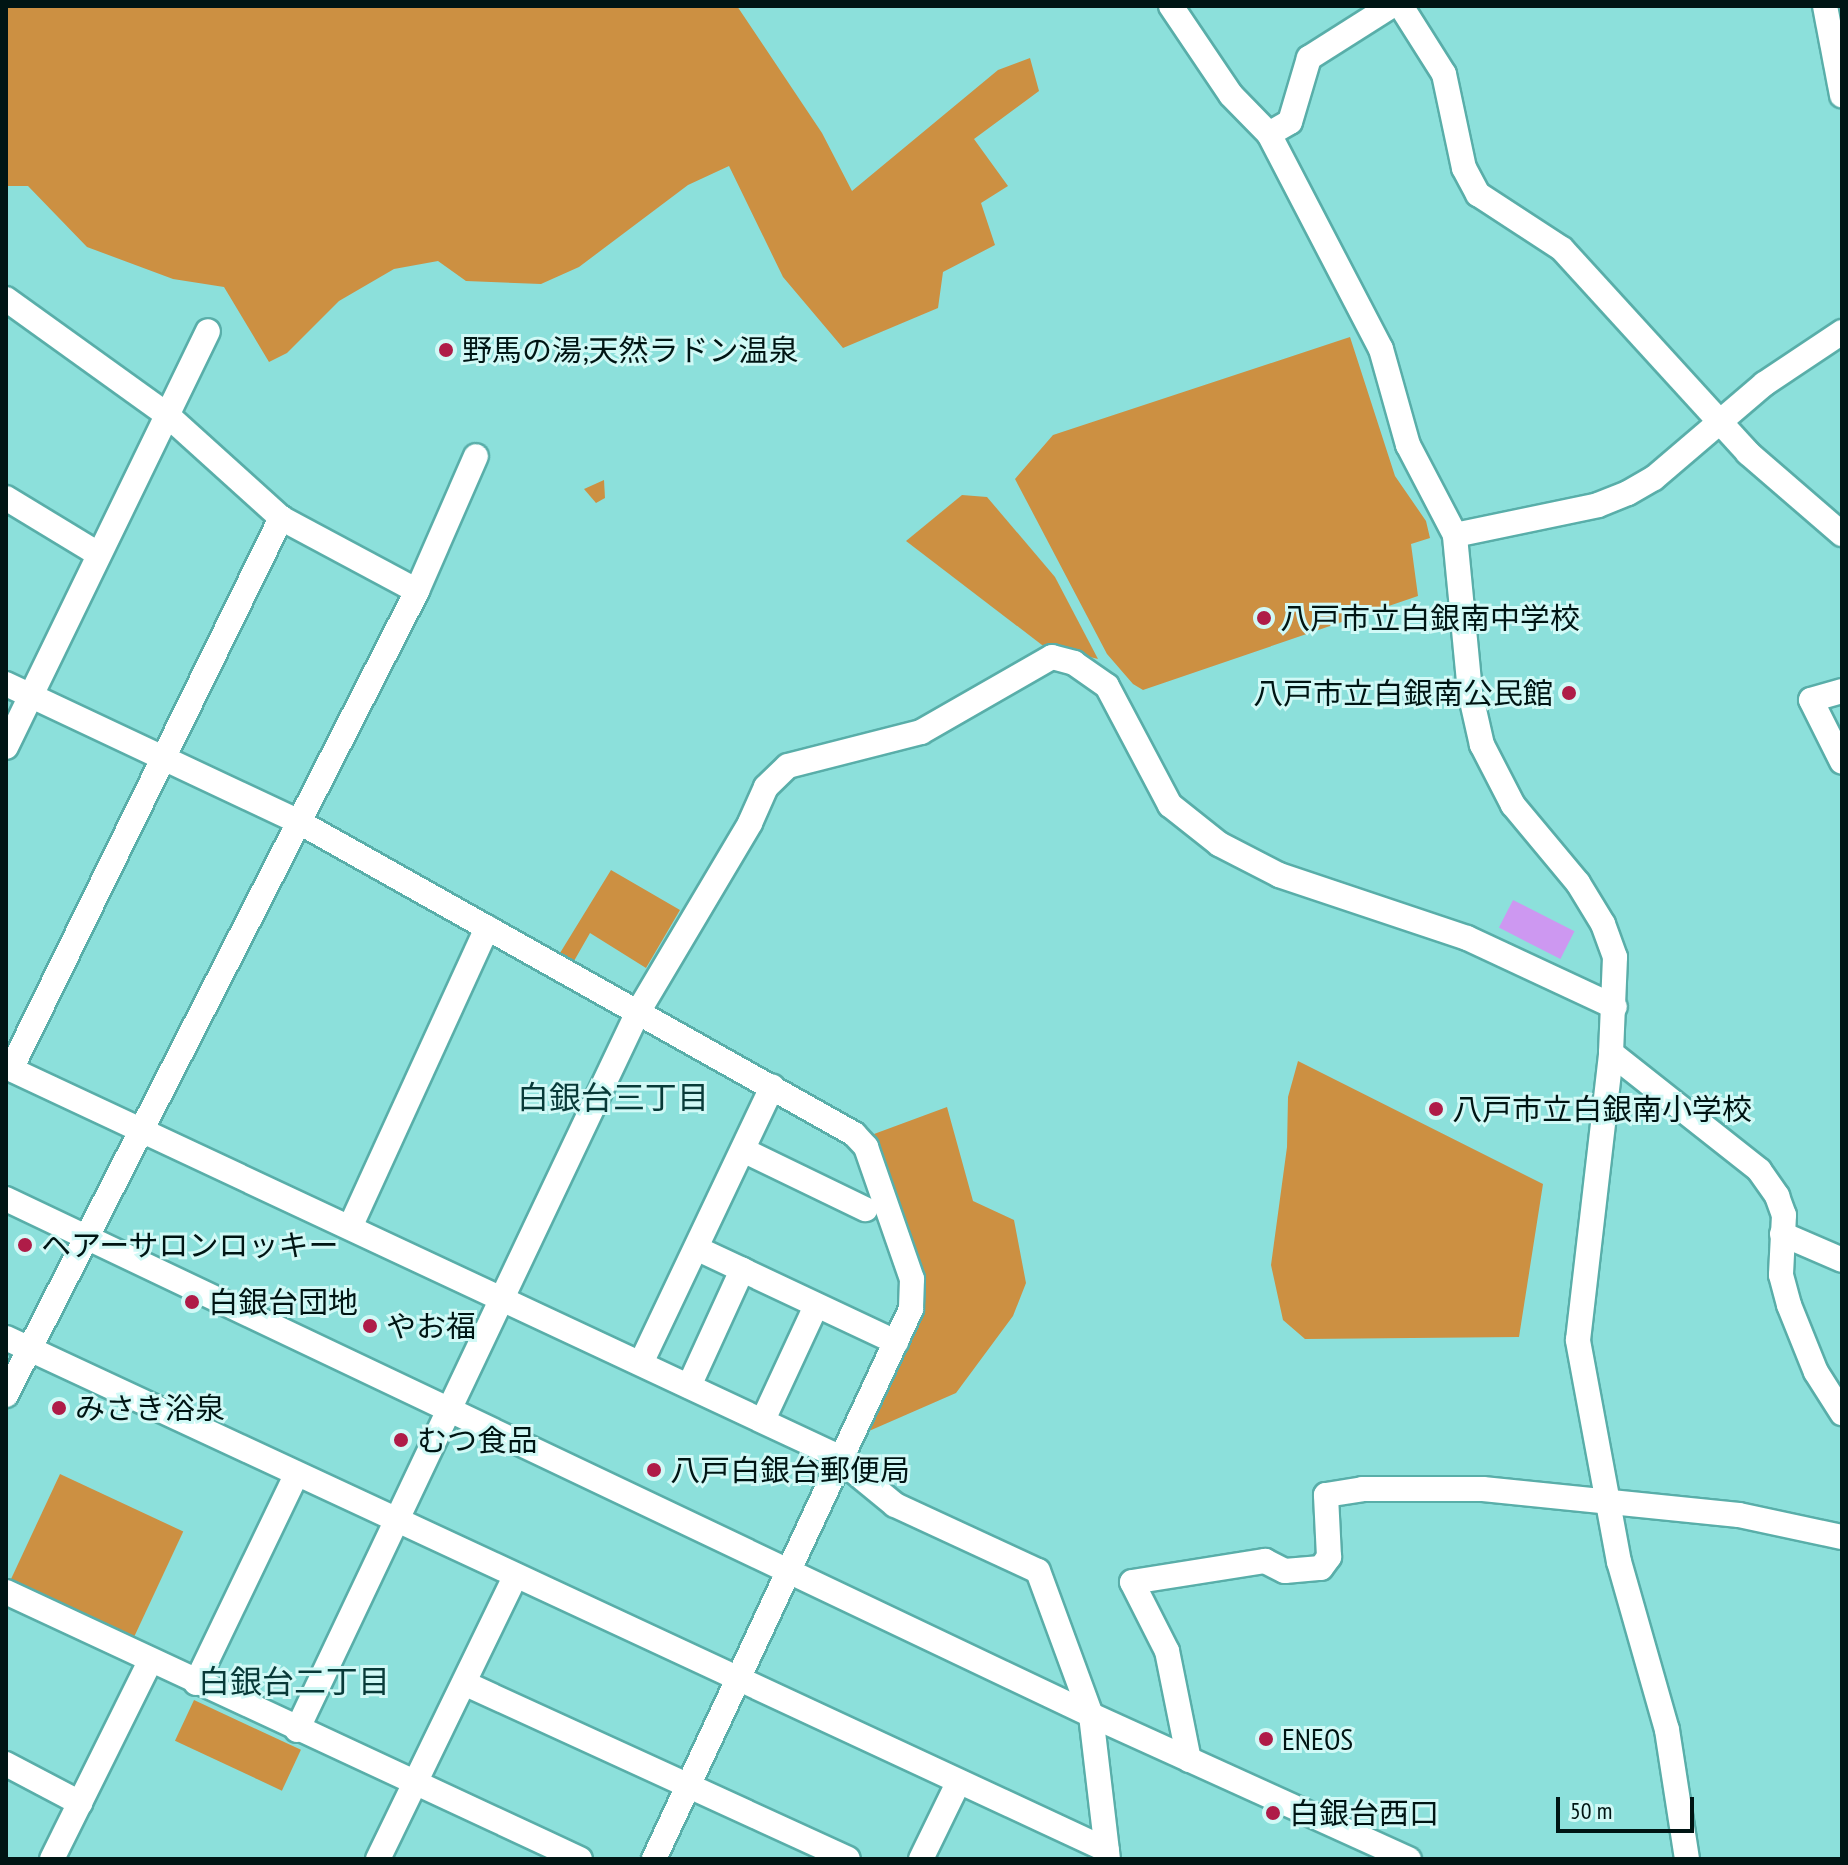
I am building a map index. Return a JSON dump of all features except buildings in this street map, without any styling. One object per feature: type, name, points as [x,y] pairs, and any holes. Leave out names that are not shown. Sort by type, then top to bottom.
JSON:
[{"type":"street","points":[[1171,6],[1231,95],[1269,134],[1381,349],[1408,445],[1455,535],[1470,692],[1482,745],[1513,805],[1578,883],[1603,924],[1615,957],[1611,1053],[1578,1340],[1607,1501],[1667,1730],[1687,1859]]},
{"type":"street","points":[[1269,134],[1290,122],[1309,58],[1391,6]]},
{"type":"street","points":[[1401,6],[1444,74],[1464,168],[1478,194],[1562,249],[1748,453],[1842,534]]},
{"type":"street","points":[[1825,6],[1842,95]]},
{"type":"street","points":[[6,299],[166,414],[281,518],[417,591]]},
{"type":"street","points":[[6,747],[208,331]]},
{"type":"street","points":[[1455,535],[1598,505],[1628,493],[1721,422],[1764,384],[1842,332]]},
{"type":"street","points":[[6,1395],[417,591],[476,456]]},
{"type":"street","points":[[6,498],[98,554]]},
{"type":"street","points":[[281,518],[8,1068],[351,1225],[841,1458],[895,1505],[1038,1571],[1091,1715],[1107,1855]]},
{"type":"street","points":[[297,1730],[638,1012],[750,823],[766,787],[788,766],[921,732],[1052,657],[1074,663],[1107,686],[1170,805],[1219,844],[1279,875],[1467,938],[1615,1007]]},
{"type":"street","points":[[6,684],[299,822],[854,1134],[873,1162],[912,1279],[911,1309],[654,1859]]},
{"type":"street","points":[[1842,691],[1811,700],[1842,762]]},
{"type":"street","points":[[351,1225],[487,928]]},
{"type":"street","points":[[1611,1053],[1759,1170],[1784,1215],[1781,1275],[1789,1305],[1816,1372],[1842,1413]]},
{"type":"street","points":[[641,1363],[698,1249],[772,1087]]},
{"type":"street","points":[[743,1150],[865,1209]]},
{"type":"street","points":[[6,1199],[1091,1715],[1409,1859]]},
{"type":"street","points":[[1782,1234],[1842,1259]]},
{"type":"street","points":[[698,1249],[896,1342]]},
{"type":"street","points":[[689,1386],[742,1270]]},
{"type":"street","points":[[763,1420],[816,1306]]},
{"type":"street","points":[[6,1338],[1107,1855]]},
{"type":"street","points":[[196,1683],[296,1475]]},
{"type":"street","points":[[1189,1760],[1167,1651],[1132,1582],[1265,1561],[1285,1571],[1321,1568],[1329,1557],[1326,1495],[1362,1489],[1483,1489],[1739,1515],[1842,1537]]},
{"type":"street","points":[[378,1859],[515,1577]]},
{"type":"street","points":[[6,1592],[150,1662],[580,1859]]},
{"type":"street","points":[[52,1859],[150,1662]]},
{"type":"street","points":[[464,1683],[848,1859]]},
{"type":"street","points":[[6,1764],[80,1803]]},
{"type":"street","points":[[921,1859],[958,1783]]},
{"type":"shaded area","points":[[6,6],[737,6],[822,133],[852,191],[998,70],[1030,58],[1039,91],[974,139],[1008,186],[981,203],[995,245],[943,272],[938,308],[843,348],[783,277],[729,166],[688,185],[579,267],[541,284],[466,281],[438,261],[394,269],[339,301],[287,353],[269,362],[224,287],[173,279],[87,247],[28,186],[6,186]]},
{"type":"shaded area","points":[[1350,337],[1395,476],[1426,521],[1430,538],[1411,544],[1418,596],[1143,690],[1133,684],[1107,654],[1015,479],[1053,435]]},
{"type":"shaded area","points":[[604,480],[605,498],[596,503],[584,489]]},
{"type":"shaded area","points":[[962,495],[987,497],[1055,577],[1098,659],[1042,645],[906,541]]},
{"type":"shaded area","points":[[611,870],[680,910],[646,968],[590,933],[574,961],[560,953]]},
{"type":"shaded area","points":[[1513,900],[1574,931],[1560,959],[1499,928]]},
{"type":"shaded area","points":[[1298,1061],[1543,1184],[1519,1337],[1305,1339],[1283,1320],[1271,1265],[1287,1147],[1288,1097]]},
{"type":"shaded area","points":[[947,1107],[973,1201],[1014,1220],[1026,1283],[1013,1316],[956,1393],[869,1431],[925,1308],[925,1277],[874,1134]]},
{"type":"shaded area","points":[[60,1474],[183,1531],[133,1640],[9,1583]]},
{"type":"shaded area","points":[[194,1700],[301,1750],[282,1791],[175,1741]]},
{"type":"place","name":"野馬の湯;天然ラドン温泉","points":[[446,350]]},
{"type":"place","name":"八戸市立白銀南中学校","points":[[1264,618]]},
{"type":"place","name":"八戸市立白銀南公民館","points":[[1569,693]]},
{"type":"place","name":"八戸市立白銀南小学校","points":[[1436,1109]]},
{"type":"place","name":"ヘアーサロンロッキー","points":[[25,1245]]},
{"type":"place","name":"白銀台団地","points":[[192,1302]]},
{"type":"place","name":"やお福","points":[[370,1326]]},
{"type":"place","name":"みさき浴泉","points":[[59,1408]]},
{"type":"place","name":"むつ食品","points":[[401,1440]]},
{"type":"place","name":"八戸白銀台郵便局","points":[[654,1470]]},
{"type":"place","name":"ENEOS","points":[[1266,1739]]},
{"type":"place","name":"白銀台西口","points":[[1273,1813]]},
{"type":"district","name":"白銀台三丁目","points":[[613,1097]]},
{"type":"district","name":"白銀台二丁目","points":[[294,1681]]}]
